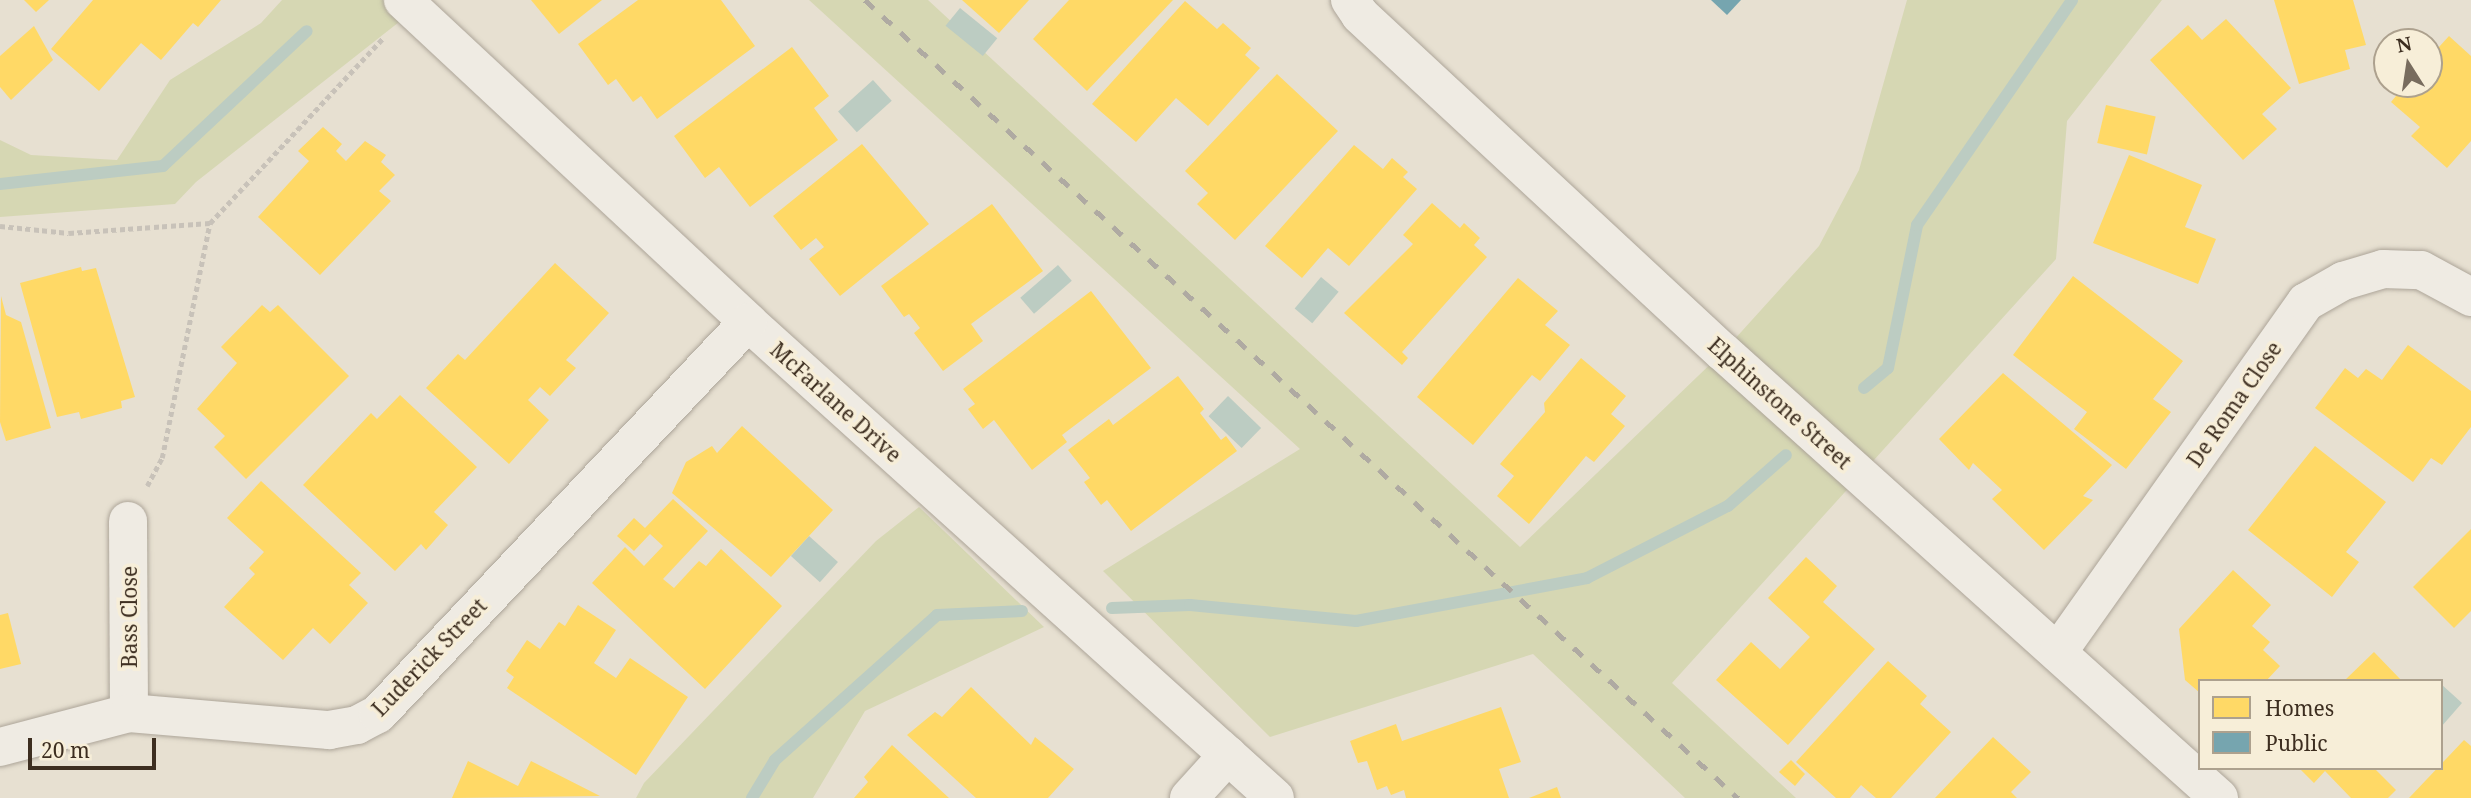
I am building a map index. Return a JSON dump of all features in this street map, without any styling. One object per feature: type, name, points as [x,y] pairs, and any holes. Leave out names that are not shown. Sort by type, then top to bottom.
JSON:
[{"type":"street","name":"Elphinstone Street","points":[[1350,0],[1360,15],[1713,342],[2219,798]]},
{"type":"street","name":"McFarlane Drive","points":[[408,4],[748,322],[1275,798]]},
{"type":"street","name":"De Roma Close","points":[[2058,652],[2306,302],[2343,281],[2383,270],[2421,270],[2471,296]]},
{"type":"street","name":"Luderick Street","points":[[0,747],[129,713],[329,730],[357,725],[378,713],[748,322]]},
{"type":"street","name":"Bass Close","points":[[128,521],[129,713]]},
{"type":"street","points":[[1189,798],[1228,755]]},
{"type":"path","points":[[128,521],[162,458],[210,223],[408,4]]},
{"type":"path","points":[[0,226],[69,233],[210,223]]},
{"type":"green space","points":[[282,0],[427,0],[196,182],[175,204],[0,217],[0,140],[31,155],[117,160],[170,80],[261,23]]},
{"type":"green space","points":[[809,0],[928,0],[1520,547],[1723,352],[1819,246],[1859,170],[1907,0],[2162,0],[2067,121],[2056,259],[1672,683],[1796,798],[1685,798],[1533,654],[1270,737],[1103,571],[1300,449]]},
{"type":"green space","points":[[919,507],[1044,627],[865,711],[813,798],[636,798],[644,783],[876,541]]},
{"type":"shaded area","points":[[960,8],[997,38],[983,56],[946,26]]},
{"type":"shaded area","points":[[873,80],[892,101],[857,132],[838,111]]},
{"type":"shaded area","points":[[1058,265],[1072,281],[1034,314],[1020,298]]},
{"type":"shaded area","points":[[1321,277],[1339,292],[1312,323],[1295,308]]},
{"type":"shaded area","points":[[1228,396],[1261,428],[1242,448],[1209,416]]},
{"type":"shaded area","points":[[809,536],[838,562],[820,582],[791,556]]},
{"type":"shaded area","points":[[2443,686],[2462,703],[2443,725]]},
{"type":"building: Homes","points":[[24,0],[49,0],[36,12]]},
{"type":"building: Homes","points":[[93,0],[221,0],[198,27],[193,23],[161,60],[141,43],[99,91],[51,49]]},
{"type":"building: Homes","points":[[531,0],[602,0],[559,34]]},
{"type":"building: Homes","points":[[638,0],[721,0],[755,46],[657,119],[641,96],[633,102],[616,79],[608,85],[578,44]]},
{"type":"building: Homes","points":[[962,0],[1029,0],[999,33]]},
{"type":"building: Homes","points":[[1069,0],[1173,0],[1087,91],[1033,39]]},
{"type":"building: Homes","points":[[2274,0],[2353,0],[2366,45],[2345,50],[2350,69],[2299,84]]},
{"type":"building: Homes","points":[[1185,1],[1217,29],[1223,23],[1251,48],[1245,55],[1260,68],[1208,126],[1176,98],[1136,142],[1092,104]]},
{"type":"building: Homes","points":[[2226,19],[2291,88],[2262,114],[2277,129],[2243,160],[2150,60],[2188,25],[2202,40]]},
{"type":"building: Homes","points":[[34,26],[53,60],[11,100],[0,87],[0,56]]},
{"type":"building: Homes","points":[[2449,36],[2471,56],[2471,141],[2447,168],[2411,136],[2420,127],[2391,102],[2394,98],[2443,98],[2443,43]]},
{"type":"building: Homes","points":[[792,47],[829,96],[814,108],[838,140],[750,207],[719,167],[705,178],[674,136]]},
{"type":"building: Homes","points":[[1277,74],[1338,131],[1235,240],[1197,204],[1208,193],[1185,171]]},
{"type":"building: Homes","points":[[2106,105],[2156,116],[2147,154],[2097,143]]},
{"type":"building: Homes","points":[[323,127],[342,144],[336,151],[346,161],[365,141],[386,155],[381,162],[395,175],[379,191],[391,201],[320,275],[258,217],[309,161],[298,151]]},
{"type":"building: Homes","points":[[862,144],[929,224],[840,296],[809,259],[824,247],[816,238],[801,250],[773,216]]},
{"type":"building: Homes","points":[[1354,145],[1383,169],[1392,158],[1408,172],[1403,177],[1417,189],[1349,266],[1328,248],[1302,278],[1265,246]]},
{"type":"building: Homes","points":[[2129,155],[2202,185],[2185,227],[2216,239],[2198,284],[2093,243]]},
{"type":"building: Homes","points":[[1432,203],[1460,228],[1464,223],[1480,238],[1474,245],[1487,257],[1402,352],[1408,358],[1402,365],[1344,313],[1413,244],[1403,235]]},
{"type":"building: Homes","points":[[992,204],[1043,271],[971,324],[983,341],[943,371],[914,333],[920,328],[909,314],[904,317],[881,286]]},
{"type":"building: Homes","points":[[555,263],[609,313],[566,360],[576,368],[550,396],[540,387],[528,400],[549,420],[509,464],[426,388],[458,354],[465,360]]},
{"type":"building: Homes","points":[[81,267],[82,271],[96,268],[135,397],[121,401],[122,408],[81,419],[79,412],[57,417],[20,283]]},
{"type":"building: Homes","points":[[2073,276],[2183,361],[2153,399],[2171,412],[2126,469],[2074,429],[2087,412],[2013,355]]},
{"type":"building: Homes","points":[[1518,278],[1558,311],[1545,325],[1570,345],[1540,381],[1532,375],[1473,445],[1417,397]]},
{"type":"building: Homes","points":[[1091,291],[1151,368],[1062,435],[1067,442],[1032,470],[994,420],[983,429],[968,409],[975,404],[963,389]]},
{"type":"building: Homes","points":[[1,296],[6,315],[21,322],[51,428],[6,441],[0,422]]},
{"type":"building: Homes","points":[[262,305],[270,312],[278,305],[349,376],[246,479],[214,447],[225,436],[197,409],[237,363],[221,347]]},
{"type":"building: Homes","points":[[2408,345],[2471,391],[2471,427],[2442,465],[2431,458],[2413,482],[2315,408],[2345,368],[2358,378],[2366,369],[2382,380]]},
{"type":"building: Homes","points":[[1581,358],[1626,396],[1611,414],[1625,426],[1594,462],[1586,456],[1529,524],[1497,496],[1514,476],[1500,464],[1545,412],[1544,403]]},
{"type":"building: Homes","points":[[2003,373],[2112,465],[2083,496],[2093,500],[2044,550],[1992,499],[2002,490],[1973,463],[1969,470],[1939,439]]},
{"type":"building: Homes","points":[[1178,376],[1204,409],[1200,413],[1221,440],[1226,436],[1237,451],[1131,531],[1107,500],[1101,505],[1084,482],[1090,478],[1068,450],[1109,419],[1113,425]]},
{"type":"building: Homes","points":[[400,395],[477,467],[434,512],[448,525],[426,550],[421,544],[395,571],[303,485],[371,413],[377,419]]},
{"type":"building: Homes","points":[[742,426],[833,510],[771,577],[672,493],[686,462],[712,446],[717,453]]},
{"type":"building: Homes","points":[[2315,446],[2386,502],[2346,552],[2359,562],[2332,597],[2248,530]]},
{"type":"building: Homes","points":[[261,481],[361,573],[349,585],[368,603],[330,644],[313,628],[283,660],[224,607],[255,574],[249,568],[264,552],[227,518]]},
{"type":"building: Homes","points":[[673,499],[708,531],[663,579],[674,588],[699,561],[706,566],[721,549],[782,606],[705,689],[592,583],[625,547],[644,566],[663,546],[650,534],[634,551],[617,536],[634,518],[645,528]]},
{"type":"building: Homes","points":[[2471,529],[2471,611],[2454,628],[2413,587]]},
{"type":"building: Homes","points":[[1806,557],[1837,586],[1823,602],[1875,649],[1788,745],[1716,680],[1751,642],[1780,669],[1810,637],[1768,598]]},
{"type":"building: Homes","points":[[2233,570],[2271,605],[2252,626],[2270,642],[2263,650],[2280,666],[2268,679],[2198,679],[2198,691],[2185,680],[2179,629]]},
{"type":"building: Homes","points":[[578,605],[616,630],[594,663],[616,678],[630,658],[688,697],[636,775],[507,688],[514,677],[506,671],[527,640],[540,649],[559,622],[565,626]]},
{"type":"building: Homes","points":[[8,613],[21,664],[0,669],[0,615]]},
{"type":"building: Homes","points":[[2374,652],[2400,679],[2346,679]]},
{"type":"building: Homes","points":[[1888,661],[1927,696],[1920,704],[1951,732],[1891,798],[1876,798],[1861,785],[1850,798],[1836,798],[1796,762]]},
{"type":"building: Homes","points":[[971,687],[1031,745],[1035,737],[1074,769],[1048,798],[976,798],[907,735],[935,712],[942,717]]},
{"type":"building: Homes","points":[[1501,707],[1521,762],[1499,769],[1509,798],[1406,798],[1404,790],[1391,795],[1387,786],[1377,790],[1367,761],[1358,763],[1350,741],[1396,724],[1402,741]]},
{"type":"building: Homes","points":[[1993,737],[2031,772],[2011,792],[2017,798],[1935,798]]},
{"type":"building: Homes","points":[[2464,740],[2471,746],[2471,798],[2409,798],[2436,770],[2443,770],[2443,762]]},
{"type":"building: Homes","points":[[892,745],[949,798],[854,798],[868,782],[864,777]]},
{"type":"building: Homes","points":[[1791,760],[1805,774],[1795,786],[1779,772]]},
{"type":"building: Homes","points":[[468,761],[518,786],[531,761],[600,796],[452,798]]},
{"type":"building: Homes","points":[[2301,770],[2376,770],[2396,790],[2388,798],[2351,798],[2325,771],[2314,783]]},
{"type":"building: Homes","points":[[1557,787],[1561,798],[1529,798]]},
{"type":"building: Public","points":[[1711,0],[1741,0],[1727,15]]},
{"type":"waterway","points":[[1864,388],[1888,368],[1917,225],[2072,0]]},
{"type":"waterway","points":[[0,184],[163,166],[307,31]]},
{"type":"waterway","points":[[1112,608],[1190,605],[1356,621],[1587,578],[1728,506],[1786,455]]},
{"type":"waterway","points":[[752,798],[775,760],[937,615],[1022,611]]},
{"type":"railway","points":[[865,0],[1738,798]]}]
